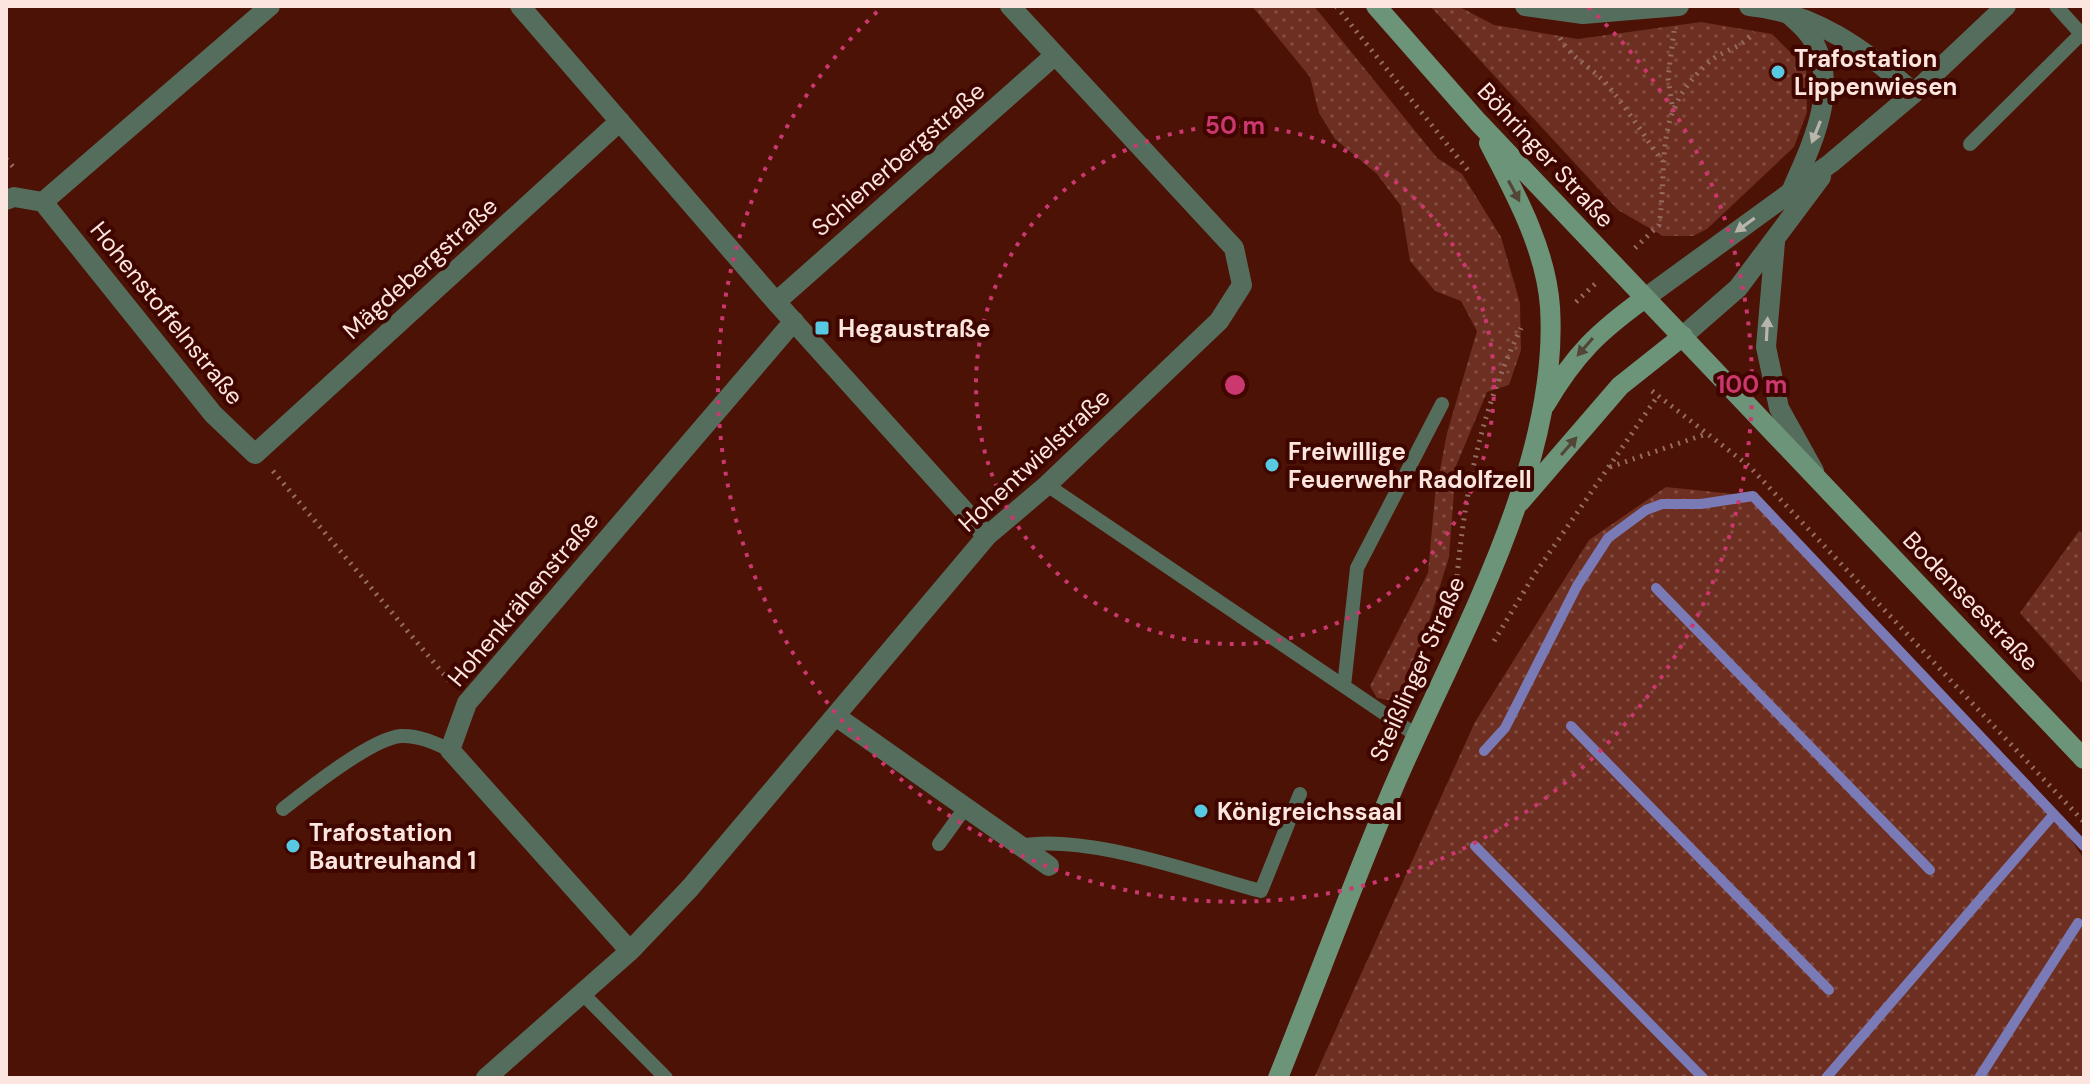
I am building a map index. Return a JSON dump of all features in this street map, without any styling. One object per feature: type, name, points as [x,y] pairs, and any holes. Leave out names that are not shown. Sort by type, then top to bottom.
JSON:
[{"type":"street","points":[[6,200],[14,197],[43,202],[270,6]]},
{"type":"street","points":[[520,6],[776,302],[987,536]]},
{"type":"street","points":[[1010,6],[1054,56]]},
{"type":"street","name":"Böhringer Straße","points":[[1376,6],[1478,122],[1683,336]]},
{"type":"street","points":[[1525,6],[1546,12],[1583,14],[1678,13]]},
{"type":"street","points":[[1749,6],[1778,10],[1834,32],[1882,65],[1914,93]]},
{"type":"street","points":[[1539,415],[1567,369],[1600,331],[1831,163],[1914,93],[2006,6]]},
{"type":"street","points":[[1778,10],[1811,37],[1824,67],[1821,120],[1791,192]]},
{"type":"street","name":"Hohentwielstraße","points":[[486,1078],[630,951],[690,888],[987,536],[1047,485],[1219,321],[1242,285],[1234,248],[1054,56]]},
{"type":"street","name":"Schienerbergstraße","points":[[776,302],[1054,56]]},
{"type":"street","name":"Mägdebergstraße","points":[[255,454],[620,121]]},
{"type":"street","points":[[1478,122],[1529,219],[1550,305],[1548,359],[1539,415],[1518,505]]},
{"type":"street","points":[[1518,505],[1620,386],[1738,288],[1831,163]]},
{"type":"street","name":"Hohenstoffelnstraße","points":[[43,202],[213,414],[255,454]]},
{"type":"street","name":"Bodenseestraße","points":[[1775,242],[1766,347],[1779,408],[1819,479]]},
{"type":"street","name":"Hohenkrähenstraße","points":[[450,750],[467,703],[794,321]]},
{"type":"street","name":"Bodenseestraße","points":[[1683,336],[2084,759]]},
{"type":"street","name":"Steißlinger Straße","points":[[1278,1078],[1416,735],[1518,505]]},
{"type":"street","points":[[837,717],[1049,866]]},
{"type":"street","points":[[450,750],[630,951]]},
{"type":"lane","points":[[1970,144],[2082,36],[2056,6]]},
{"type":"lane","points":[[1344,686],[1357,568],[1442,404]]},
{"type":"lane","points":[[1047,485],[1416,735]]},
{"type":"lane","points":[[283,809],[335,768],[400,736],[428,740],[450,750]]},
{"type":"lane","points":[[1019,846],[1043,841],[1098,849],[1261,891],[1300,794]]},
{"type":"lane","points":[[939,844],[965,808]]},
{"type":"lane","points":[[582,993],[666,1078]]},
{"type":"path","points":[[1336,6],[1476,180]]},
{"type":"path","points":[[1659,225],[1664,135],[1686,88],[1710,60],[1747,43],[1778,10]]},
{"type":"path","points":[[1546,12],[1568,53],[1589,65],[1610,88],[1663,162]]},
{"type":"path","points":[[1673,113],[1668,78],[1678,13]]},
{"type":"path","points":[[1451,591],[1457,577],[1465,493],[1493,393],[1525,320]]},
{"type":"path","points":[[1485,655],[1534,575],[1657,397],[1749,466],[2084,822]]},
{"type":"path","points":[[1609,467],[1706,434]]},
{"type":"path","points":[[255,454],[467,703]]},
{"type":"shaded area","points":[[1252,6],[1314,6],[1437,158],[1462,174],[1501,237],[1520,303],[1521,350],[1509,385],[1487,392],[1456,466],[1449,557],[1409,686],[1400,702],[1377,698],[1370,686],[1428,573],[1435,496],[1447,433],[1477,331],[1461,301],[1435,291],[1410,261],[1401,206],[1377,174],[1335,139],[1319,113],[1310,77]]},
{"type":"shaded area","points":[[1430,6],[1458,6],[1494,25],[1578,39],[1701,22],[1772,34],[1806,68],[1807,112],[1794,147],[1707,229],[1693,236],[1663,236],[1618,210]]},
{"type":"shaded area","points":[[1666,487],[1753,496],[2054,814],[2084,859],[2084,1078],[1314,1078],[1475,722],[1589,540]]},
{"type":"shaded area","points":[[2079,531],[2084,533],[2084,685],[2020,613]]},
{"type":"waterway","points":[[1484,751],[1505,728],[1577,586],[1608,538],[1646,510],[1662,504],[1701,504],[1753,496],[2084,846]]},
{"type":"waterway","points":[[1656,588],[1930,870]]},
{"type":"waterway","points":[[1571,726],[1829,990]]},
{"type":"waterway","points":[[1826,1078],[2054,814]]},
{"type":"waterway","points":[[1475,846],[1703,1078]]},
{"type":"waterway","points":[[1979,1078],[2078,923]]},
{"type":"place","name":"Trafostation Lippenwiesen","points":[[1778,72]]},
{"type":"place","name":"Hegaustraße","points":[[822,328]]},
{"type":"place","name":"Freiwillige Feuerwehr Radolfzell","points":[[1272,465]]},
{"type":"place","name":"Königreichssaal","points":[[1201,811]]},
{"type":"place","name":"Trafostation Bautreuhand 1","points":[[293,846]]}]
